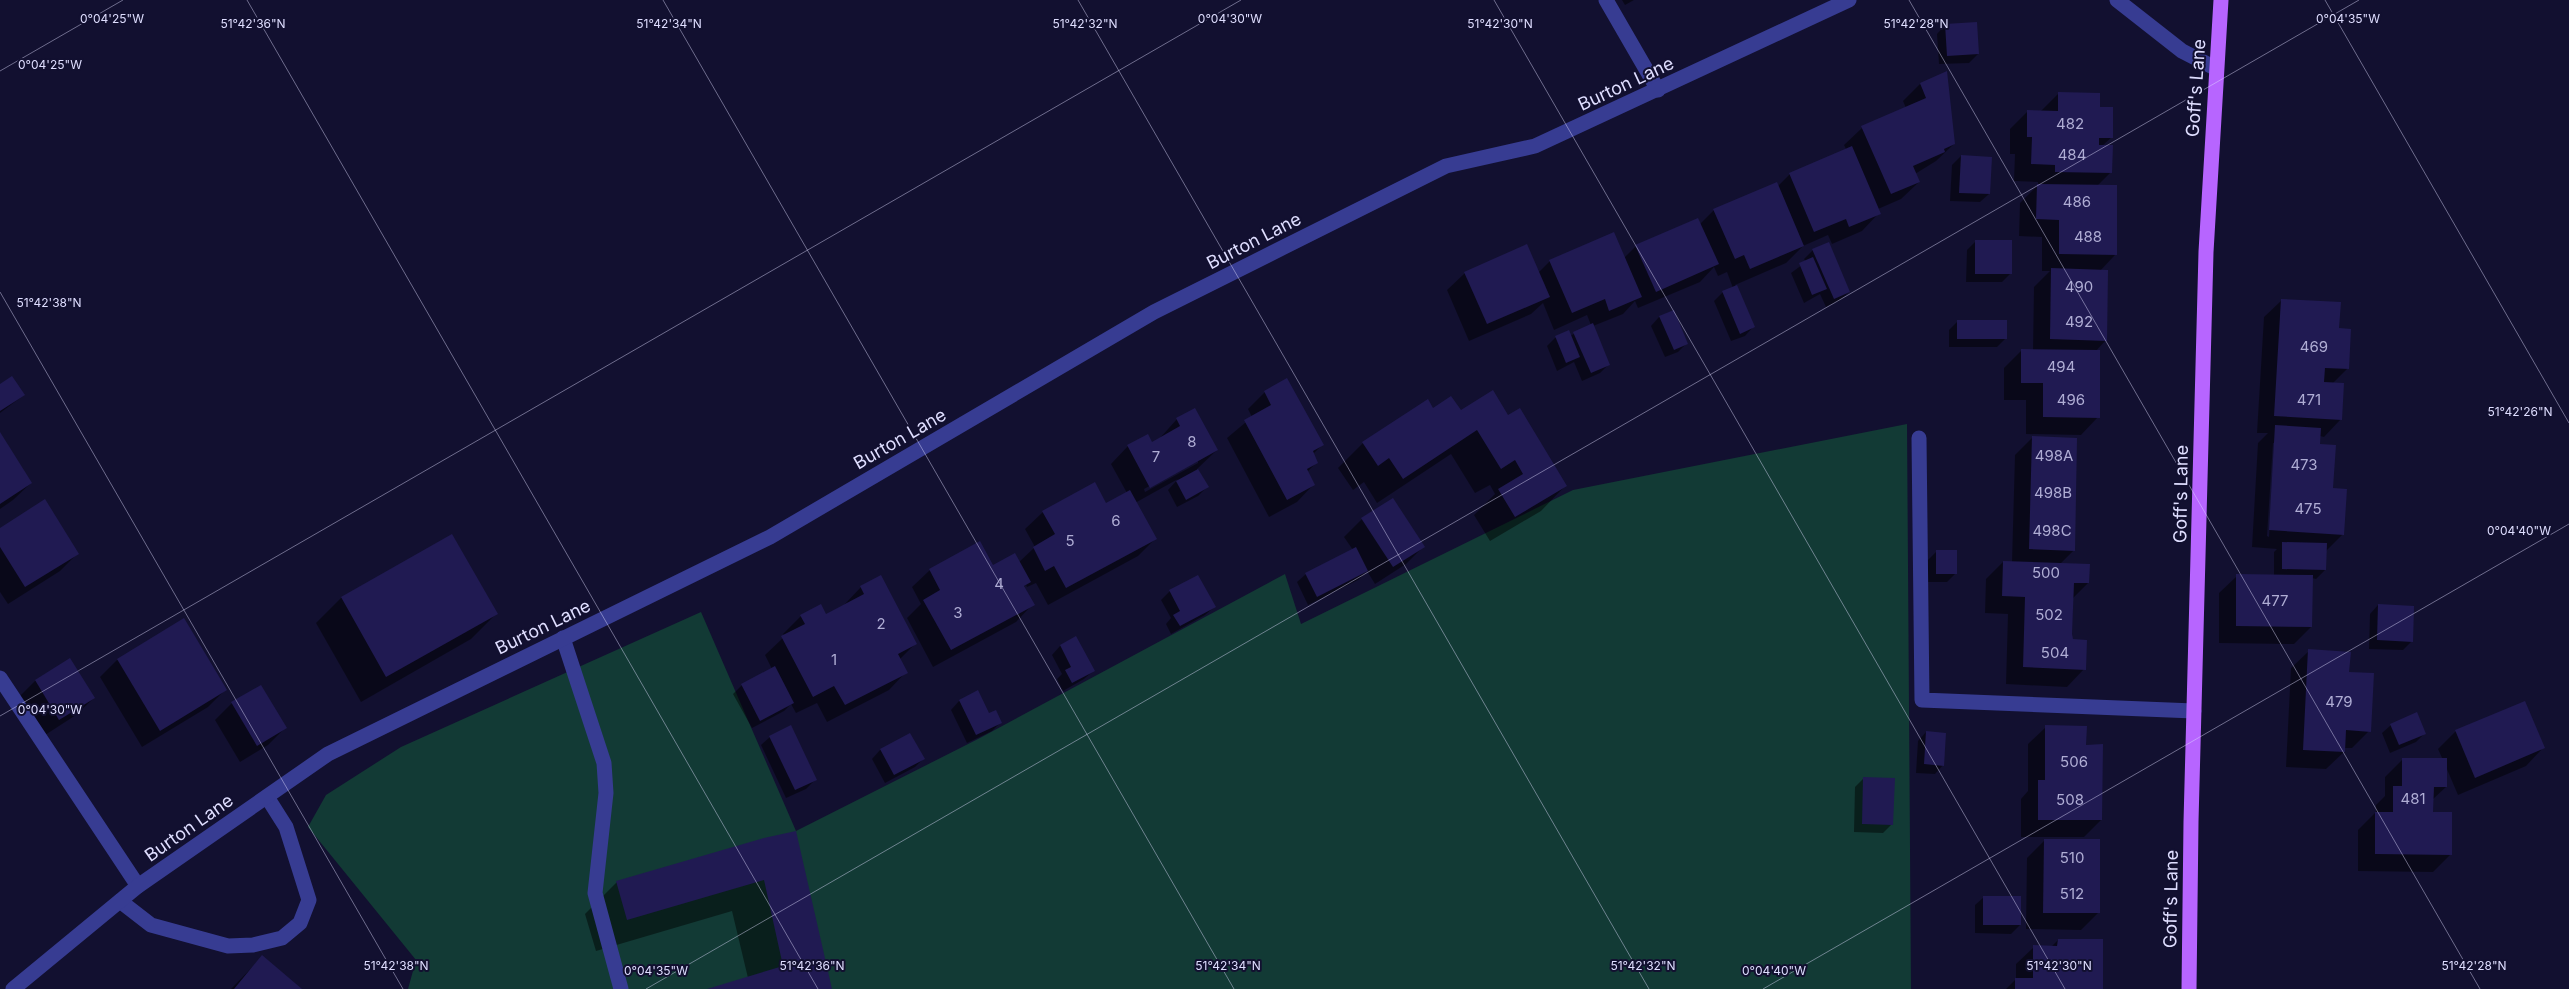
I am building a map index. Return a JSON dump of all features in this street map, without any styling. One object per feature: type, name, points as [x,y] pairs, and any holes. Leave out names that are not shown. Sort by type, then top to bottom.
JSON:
[{"type":"main road","name":"Goff's Lane","points":[[2189,989],[2206,252],[2221,0]]},
{"type":"street","points":[[1606,0],[1658,90]]},
{"type":"street","name":"Burton Lane","points":[[13,989],[138,886],[328,754],[770,536],[1154,312],[1446,166],[1535,146],[1849,0]]},
{"type":"street","points":[[2117,0],[2182,51],[2216,68]]},
{"type":"street","points":[[1919,438],[1922,700],[2194,711]]},
{"type":"street","points":[[563,638],[604,763],[606,793],[595,893],[621,989]]},
{"type":"street","points":[[0,678],[138,886]]},
{"type":"street","points":[[120,901],[151,925],[228,946],[254,945],[282,938],[300,922],[309,900],[286,827],[267,797]]},
{"type":"green space","points":[[1907,424],[1911,989],[408,989],[416,960],[308,827],[326,795],[401,747],[701,612],[796,831],[978,739],[1285,574],[1301,624],[1573,490]]},
{"type":"building","points":[[1977,22],[1979,54],[1947,56],[1945,24]]},
{"type":"building","points":[[1947,71],[1955,144],[1944,149],[1945,152],[1913,166],[1920,182],[1891,194],[1861,126],[1926,98],[1920,83]]},
{"type":"building","points":[[2058,92],[2100,93],[2100,107],[2113,107],[2113,138],[2099,138],[2099,145],[2113,145],[2112,173],[2055,172],[2055,165],[2031,164],[2032,137],[2027,137],[2027,110],[2058,111]]},
{"type":"building","points":[[1852,146],[1881,214],[1849,227],[1846,219],[1814,232],[1789,173]]},
{"type":"building","points":[[1961,155],[1992,157],[1990,194],[1959,193]]},
{"type":"building","points":[[1777,182],[1804,246],[1750,269],[1744,255],[1735,259],[1713,209]]},
{"type":"building","points":[[2037,184],[2117,185],[2117,255],[2059,254],[2059,220],[2036,219]]},
{"type":"building","points":[[1698,218],[1719,264],[1656,292],[1635,245]]},
{"type":"building","points":[[1614,232],[1642,297],[1609,311],[1605,299],[1572,313],[1549,260]]},
{"type":"building","points":[[1975,240],[2012,240],[2012,274],[1975,274]]},
{"type":"building","points":[[1829,242],[1850,292],[1834,299],[1812,249]]},
{"type":"building","points":[[1527,244],[1550,297],[1487,324],[1464,272]]},
{"type":"building","points":[[1813,257],[1827,289],[1812,295],[1799,263]]},
{"type":"building","points":[[2051,268],[2108,270],[2107,341],[2050,339]]},
{"type":"building","points":[[1737,285],[1755,327],[1740,334],[1722,291]]},
{"type":"building","points":[[2281,299],[2341,302],[2339,328],[2351,329],[2349,369],[2325,368],[2324,382],[2344,383],[2342,420],[2274,416]]},
{"type":"building","points":[[1674,310],[1688,344],[1674,350],[1659,316]]},
{"type":"building","points":[[1957,320],[2007,320],[2007,339],[1957,339]]},
{"type":"building","points":[[1593,323],[1610,365],[1591,373],[1573,332]]},
{"type":"building","points":[[1569,330],[1580,357],[1566,363],[1555,336]]},
{"type":"building","points":[[2021,349],[2100,350],[2100,418],[2043,417],[2043,383],[2021,383]]},
{"type":"building","points":[[12,376],[25,395],[0,411],[0,384]]},
{"type":"building","points":[[1287,378],[1324,445],[1313,451],[1318,463],[1307,469],[1315,485],[1287,500],[1244,420],[1271,405],[1264,391]]},
{"type":"building","points":[[1493,390],[1508,415],[1520,408],[1567,486],[1515,517],[1498,489],[1523,474],[1515,460],[1501,469],[1477,430],[1403,479],[1389,458],[1378,466],[1362,442],[1428,399],[1433,408],[1451,396],[1461,410]]},
{"type":"building","points":[[1195,408],[1218,450],[1150,488],[1127,445],[1148,434],[1152,442],[1180,426],[1176,418]]},
{"type":"building","points":[[2275,425],[2321,428],[2320,444],[2336,445],[2333,488],[2347,489],[2344,535],[2269,530]]},
{"type":"building","points":[[0,432],[32,483],[0,504]]},
{"type":"building","points":[[2032,436],[2077,438],[2075,551],[2029,549]]},
{"type":"building","points":[[1198,469],[1209,487],[1186,500],[1176,481]]},
{"type":"building","points":[[1095,482],[1106,503],[1130,490],[1157,539],[1066,588],[1054,566],[1045,571],[1033,547],[1055,534],[1042,511]]},
{"type":"building","points":[[1393,498],[1425,547],[1393,567],[1361,518]]},
{"type":"building","points":[[45,499],[79,554],[25,587],[0,547],[0,528]]},
{"type":"building","points":[[452,534],[498,614],[386,677],[341,597]]},
{"type":"building","points":[[980,541],[993,565],[1015,553],[1031,582],[1024,586],[1035,605],[951,650],[923,600],[940,590],[929,569]]},
{"type":"building","points":[[2282,542],[2327,543],[2326,570],[2282,569]]},
{"type":"building","points":[[1356,547],[1368,571],[1317,597],[1305,573]]},
{"type":"building","points":[[1936,550],[1957,550],[1957,574],[1936,574]]},
{"type":"building","points":[[2003,561],[2090,564],[2089,583],[2074,583],[2072,634],[2073,639],[2087,640],[2086,670],[2023,667],[2025,597],[2002,596]]},
{"type":"building","points":[[2236,574],[2313,575],[2312,627],[2236,626]]},
{"type":"building","points":[[881,575],[917,644],[898,654],[908,673],[845,705],[834,686],[813,697],[781,636],[805,624],[800,615],[821,604],[826,614],[864,594],[860,586]]},
{"type":"building","points":[[1198,575],[1216,607],[1180,626],[1173,615],[1180,611],[1169,590]]},
{"type":"building","points":[[2378,604],[2414,606],[2413,642],[2377,640]]},
{"type":"building","points":[[184,618],[227,690],[160,731],[117,659]]},
{"type":"building","points":[[1076,636],[1095,671],[1072,683],[1065,670],[1071,667],[1060,645]]},
{"type":"building","points":[[2308,649],[2351,652],[2349,672],[2374,673],[2371,732],[2346,730],[2345,752],[2303,750]]},
{"type":"building","points":[[70,658],[95,698],[59,720],[35,680]]},
{"type":"building","points":[[775,666],[794,703],[760,721],[741,684]]},
{"type":"building","points":[[261,685],[287,728],[257,746],[231,702]]},
{"type":"building","points":[[978,690],[989,713],[996,710],[1002,723],[976,735],[959,700]]},
{"type":"building","points":[[2525,701],[2545,748],[2475,778],[2455,730]]},
{"type":"building","points":[[2417,712],[2426,734],[2399,745],[2390,724]]},
{"type":"building","points":[[791,725],[817,780],[795,790],[769,736]]},
{"type":"building","points":[[2045,725],[2087,726],[2086,745],[2103,744],[2102,820],[2038,820],[2038,780],[2045,780]]},
{"type":"building","points":[[1926,731],[1946,733],[1944,766],[1924,764]]},
{"type":"building","points":[[910,733],[925,759],[894,775],[880,749]]},
{"type":"building","points":[[2402,758],[2447,758],[2447,787],[2434,787],[2433,812],[2452,812],[2452,855],[2375,854],[2375,812],[2393,812],[2393,786],[2402,786]]},
{"type":"building","points":[[1863,777],[1895,778],[1893,825],[1862,824]]},
{"type":"building","points":[[796,831],[832,989],[707,989],[783,966],[764,880],[627,920],[616,881],[764,838]]},
{"type":"building","points":[[2044,839],[2100,839],[2100,913],[2043,913]]},
{"type":"building","points":[[1983,896],[2021,896],[2021,925],[1983,925]]},
{"type":"building","points":[[2058,939],[2103,939],[2103,989],[2015,989],[2015,978],[2033,978],[2033,945],[2057,946]]},
{"type":"building","points":[[262,955],[302,989],[234,989]]}]
